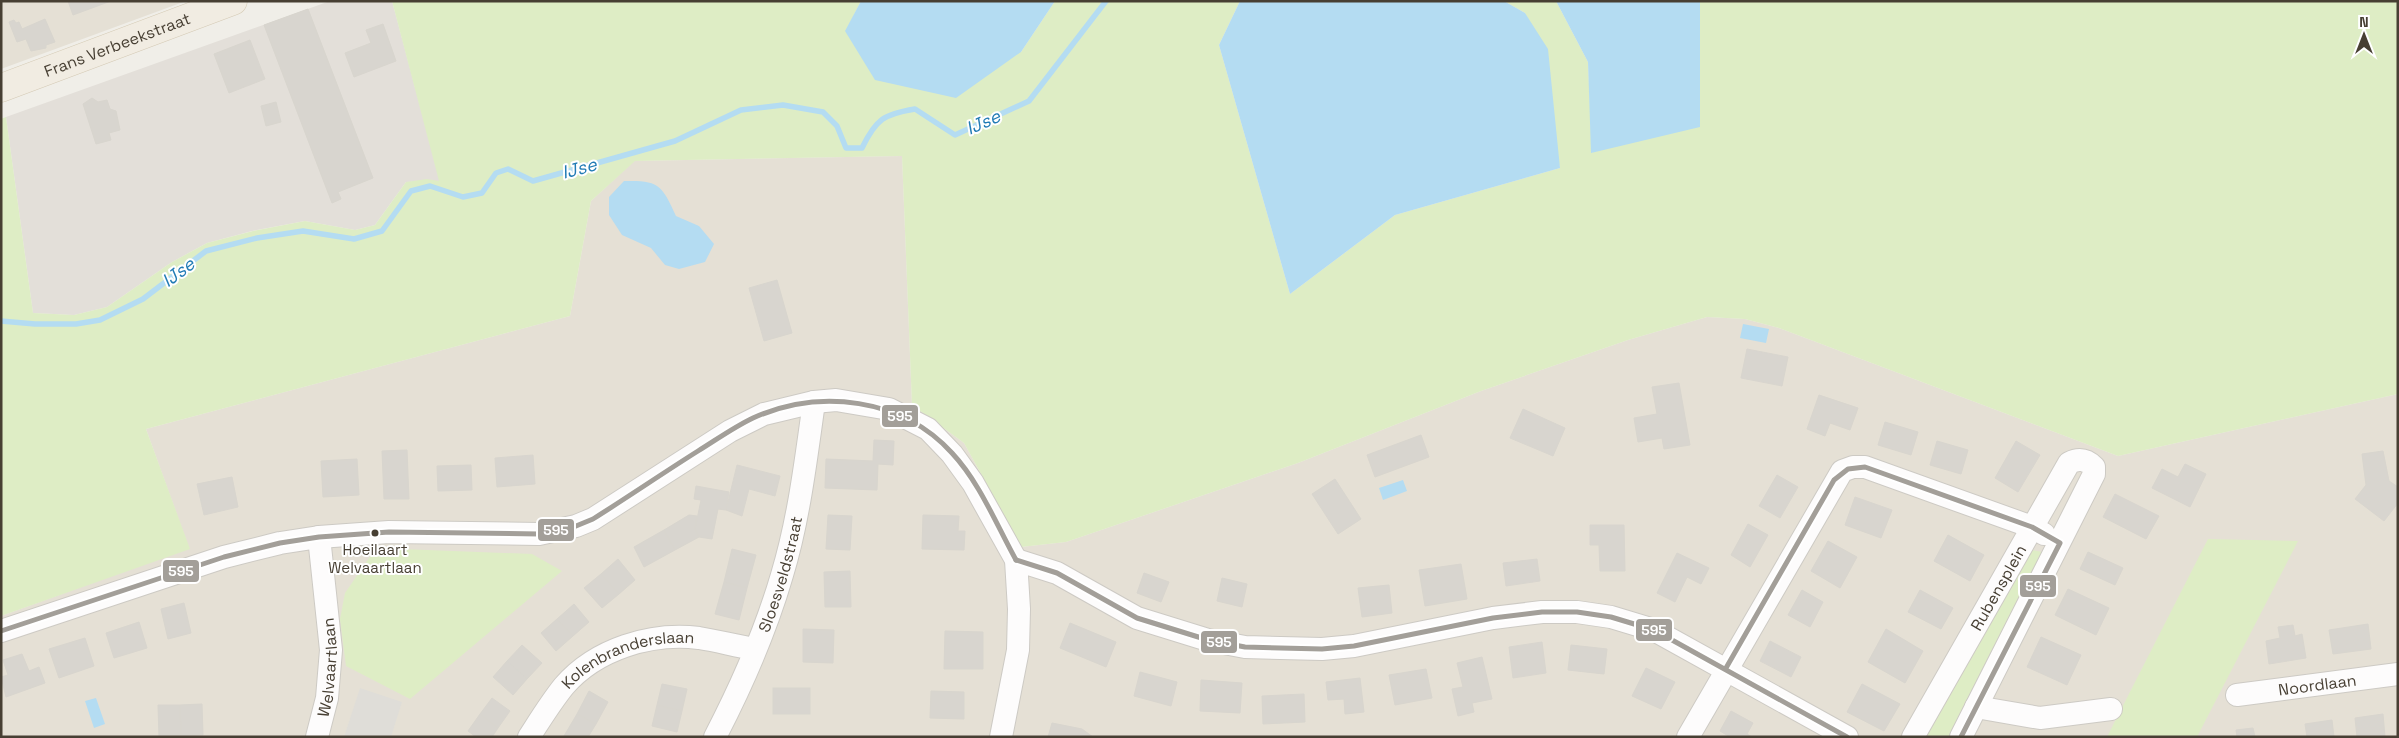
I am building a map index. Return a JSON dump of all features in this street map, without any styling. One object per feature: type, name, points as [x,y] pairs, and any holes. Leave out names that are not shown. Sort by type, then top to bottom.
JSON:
[{"type":"main road","name":"Frans Verbeekstraat","points":[[1,88],[233,1]]},
{"type":"street","points":[[1,631],[224,557],[280,543],[319,537],[389,532],[539,534],[576,526],[593,519],[730,431],[764,414],[814,402],[852,401],[889,409],[928,430],[952,454],[973,483],[1016,560],[1019,609],[1018,650],[1001,737]]},
{"type":"street","name":"Sloesveldstraat","points":[[715,737],[730,709],[767,622],[783,573],[798,505],[814,402]]},
{"type":"street","name":"Rubensplein","points":[[1913,737],[2069,463],[2077,459],[2088,461],[2094,467],[2094,474],[1961,737]]},
{"type":"street","points":[[1688,737],[1726,668],[1842,471],[1853,467],[1865,467],[2032,527],[2060,543]]},
{"type":"street","name":"Welvaartlaan","points":[[316,737],[326,698],[331,650],[319,537]]},
{"type":"street","points":[[1016,560],[1057,573],[1137,618],[1208,640],[1245,646],[1279,649],[1338,648],[1493,618],[1542,612],[1577,612],[1611,617],[1654,630],[1726,668],[1847,737]]},
{"type":"street","name":"Kolenbranderslaan","points":[[529,737],[564,686],[587,665],[622,647],[658,638],[698,638],[755,650]]},
{"type":"street","name":"Noordlaan","points":[[2237,695],[2398,674]]},
{"type":"street","points":[[1976,706],[2040,718],[2111,709]]},
{"type":"shaded area","points":[[1,1],[186,1],[1,69]]},
{"type":"shaded area","points":[[330,1],[392,1],[440,181],[406,182],[375,225],[355,230],[305,221],[252,231],[207,243],[172,262],[107,307],[74,315],[33,313],[6,117]]},
{"type":"shaded area","points":[[902,156],[912,405],[964,443],[1021,547],[1066,542],[1298,463],[1481,391],[1628,340],[1707,317],[1745,319],[1779,328],[2118,456],[2398,394],[2398,737],[1,737],[1,616],[189,548],[146,429],[570,316],[591,201],[634,161]]},
{"type":"shaded area","points":[[360,688],[402,702],[391,737],[344,737]]},
{"type":"green space","points":[[392,1],[861,1],[846,31],[1021,52],[1055,1],[1240,1],[1219,45],[1290,294],[1395,215],[1560,168],[1525,13],[1504,1],[1556,1],[1588,62],[1592,153],[1700,1],[2398,1],[2398,394],[2118,456],[1779,328],[1745,319],[1707,317],[1628,340],[1481,391],[1298,463],[1066,542],[1021,547],[964,443],[912,405],[902,156],[635,161],[591,201],[570,316],[146,429],[190,549],[1,616],[1,119],[6,117],[33,313],[74,315],[107,307],[172,262],[207,243],[253,231],[305,221],[355,230],[375,225],[406,182],[427,179],[439,181]]},
{"type":"green space","points":[[2208,539],[2298,541],[2197,737],[2107,737]]},
{"type":"green space","points":[[376,548],[532,554],[562,571],[410,699],[346,666],[340,619],[345,593]]},
{"type":"green space","points":[[2027,549],[2047,553],[1953,737],[1920,737]]},
{"type":"water","points":[[861,1],[1055,1],[1021,52],[956,98],[875,80],[845,31]]},
{"type":"water","points":[[1240,1],[1504,1],[1525,13],[1548,49],[1560,168],[1395,215],[1290,294],[1219,45]]},
{"type":"water","points":[[1556,1],[1700,1],[1700,127],[1591,153],[1588,62]]},
{"type":"water","points":[[624,181],[652,183],[658,186],[667,197],[676,216],[699,226],[714,244],[705,262],[679,269],[665,265],[651,248],[622,235],[609,215],[609,197]]},
{"type":"water","points":[[1743,324],[1769,329],[1766,343],[1740,338]]},
{"type":"water","points":[[1403,480],[1407,491],[1383,500],[1379,488]]},
{"type":"water","points":[[96,698],[105,724],[94,728],[85,701]]},
{"type":"building","points":[[68,1],[111,1],[73,15]]},
{"type":"building","points":[[308,9],[373,178],[338,192],[341,199],[332,203],[264,25]]},
{"type":"building","points":[[45,19],[55,42],[46,45],[46,48],[31,51],[26,39],[17,42],[9,22],[14,20],[16,23],[19,22],[22,29]]},
{"type":"building","points":[[383,24],[396,61],[354,77],[345,53],[371,43],[366,30]]},
{"type":"building","points":[[250,40],[265,79],[229,93],[214,54]]},
{"type":"building","points":[[92,98],[98,102],[107,100],[110,109],[116,111],[120,130],[109,133],[111,140],[96,144],[83,104]]},
{"type":"building","points":[[276,102],[281,122],[266,126],[261,106]]},
{"type":"building","points":[[777,280],[792,333],[764,341],[749,288]]},
{"type":"building","points":[[1747,349],[1788,357],[1782,386],[1741,378]]},
{"type":"building","points":[[1679,383],[1690,445],[1664,449],[1662,438],[1638,442],[1634,418],[1657,414],[1652,387]]},
{"type":"building","points":[[1819,395],[1858,408],[1850,430],[1830,423],[1825,436],[1807,429]]},
{"type":"building","points":[[1523,409],[1565,428],[1553,456],[1510,438]]},
{"type":"building","points":[[1885,422],[1918,432],[1911,455],[1878,445]]},
{"type":"building","points":[[1421,435],[1429,457],[1375,477],[1367,455]]},
{"type":"building","points":[[874,440],[894,441],[893,465],[878,464],[877,490],[825,488],[826,459],[873,461]]},
{"type":"building","points":[[1937,441],[1968,450],[1961,474],[1930,465]]},
{"type":"building","points":[[2016,441],[2040,455],[2018,492],[1995,478]]},
{"type":"building","points":[[407,450],[409,499],[384,499],[382,451]]},
{"type":"building","points":[[2383,451],[2389,481],[2398,487],[2398,503],[2384,521],[2355,499],[2366,485],[2362,454]]},
{"type":"building","points":[[533,455],[535,484],[497,487],[495,458]]},
{"type":"building","points":[[357,459],[359,495],[323,497],[321,461]]},
{"type":"building","points":[[2185,464],[2206,474],[2190,507],[2152,488],[2162,469],[2178,477]]},
{"type":"building","points":[[471,465],[472,490],[438,491],[437,466]]},
{"type":"building","points":[[737,465],[780,476],[775,496],[749,489],[742,516],[726,510]]},
{"type":"building","points":[[1777,475],[1798,487],[1780,518],[1759,506]]},
{"type":"building","points":[[232,477],[238,507],[204,515],[197,484]]},
{"type":"building","points":[[1335,479],[1361,519],[1338,534],[1312,494]]},
{"type":"building","points":[[696,486],[729,492],[726,510],[718,509],[712,539],[699,537],[695,529],[701,500],[694,499]]},
{"type":"building","points":[[2115,494],[2159,516],[2146,539],[2103,517]]},
{"type":"building","points":[[1855,497],[1892,510],[1881,538],[1845,525]]},
{"type":"building","points":[[689,515],[697,516],[695,529],[699,537],[675,550],[664,530]]},
{"type":"building","points":[[828,515],[852,516],[850,550],[826,549]]},
{"type":"building","points":[[923,515],[959,516],[958,531],[965,531],[964,550],[922,549]]},
{"type":"building","points":[[1748,524],[1768,535],[1750,567],[1731,555]]},
{"type":"building","points":[[1590,525],[1624,525],[1625,571],[1600,571],[1599,545],[1590,545]]},
{"type":"building","points":[[664,530],[675,550],[644,567],[634,547]]},
{"type":"building","points":[[1948,535],[1984,555],[1970,581],[1934,561]]},
{"type":"building","points":[[1828,541],[1857,557],[1840,588],[1811,571]]},
{"type":"building","points":[[732,549],[756,555],[747,588],[724,582]]},
{"type":"building","points":[[2088,552],[2123,568],[2115,585],[2080,569]]},
{"type":"building","points":[[1677,553],[1709,568],[1701,584],[1687,577],[1675,602],[1657,593]]},
{"type":"building","points":[[618,559],[635,580],[619,594],[601,574]]},
{"type":"building","points":[[1537,559],[1540,581],[1506,586],[1503,563]]},
{"type":"building","points":[[1461,564],[1467,599],[1425,606],[1419,570]]},
{"type":"building","points":[[850,571],[851,607],[825,607],[824,572]]},
{"type":"building","points":[[1144,573],[1169,582],[1161,602],[1137,593]]},
{"type":"building","points":[[601,574],[619,594],[602,608],[584,588]]},
{"type":"building","points":[[1222,578],[1247,584],[1242,607],[1217,601]]},
{"type":"building","points":[[724,582],[747,588],[739,620],[715,614]]},
{"type":"building","points":[[1389,585],[1392,613],[1362,617],[1358,588]]},
{"type":"building","points":[[2068,589],[2109,608],[2096,635],[2055,615]]},
{"type":"building","points":[[1802,590],[1823,602],[1810,627],[1788,615]]},
{"type":"building","points":[[1920,590],[1953,608],[1941,629],[1908,612]]},
{"type":"building","points":[[184,603],[191,633],[168,639],[161,609]]},
{"type":"building","points":[[574,604],[589,622],[573,636],[557,619]]},
{"type":"building","points":[[557,619],[573,636],[556,651],[541,633]]},
{"type":"building","points":[[139,622],[147,648],[114,658],[106,633]]},
{"type":"building","points":[[1070,623],[1116,642],[1106,667],[1060,648]]},
{"type":"building","points":[[2368,624],[2371,649],[2333,654],[2329,630]]},
{"type":"building","points":[[2293,625],[2295,636],[2302,634],[2306,658],[2269,664],[2266,641],[2280,638],[2278,627]]},
{"type":"building","points":[[803,629],[834,630],[833,663],[803,662]]},
{"type":"building","points":[[1886,629],[1923,651],[1905,683],[1868,662]]},
{"type":"building","points":[[945,631],[983,632],[983,669],[944,669]]},
{"type":"building","points":[[2041,637],[2081,655],[2067,685],[2027,667]]},
{"type":"building","points":[[85,638],[94,666],[59,678],[49,649]]},
{"type":"building","points":[[1770,641],[1801,657],[1791,677],[1760,661]]},
{"type":"building","points":[[1542,642],[1546,673],[1513,678],[1509,647]]},
{"type":"building","points":[[522,645],[542,663],[527,679],[507,661]]},
{"type":"building","points":[[1571,645],[1607,649],[1604,674],[1568,670]]},
{"type":"building","points":[[22,654],[29,671],[39,667],[45,683],[6,697],[1,677],[8,675],[3,660]]},
{"type":"building","points":[[1482,657],[1492,699],[1472,703],[1474,712],[1458,716],[1452,689],[1463,687],[1457,663]]},
{"type":"building","points":[[507,661],[527,679],[513,695],[493,677]]},
{"type":"building","points":[[1646,668],[1675,682],[1661,709],[1632,696]]},
{"type":"building","points":[[1426,669],[1432,698],[1395,705],[1389,675]]},
{"type":"building","points":[[1140,672],[1177,682],[1171,706],[1134,696]]},
{"type":"building","points":[[1360,678],[1364,712],[1345,714],[1344,699],[1328,700],[1326,682]]},
{"type":"building","points":[[1201,680],[1242,683],[1240,713],[1200,711]]},
{"type":"building","points":[[662,684],[687,689],[682,711],[657,705]]},
{"type":"building","points":[[1862,684],[1900,704],[1884,731],[1847,712]]},
{"type":"building","points":[[773,688],[810,688],[810,714],[773,714]]},
{"type":"building","points":[[589,691],[608,702],[596,724],[577,714]]},
{"type":"building","points":[[931,691],[964,692],[964,719],[930,718]]},
{"type":"building","points":[[1304,694],[1305,722],[1263,724],[1262,696]]},
{"type":"building","points":[[492,698],[510,711],[498,728],[480,714]]},
{"type":"building","points":[[202,704],[203,735],[181,736],[180,705]]},
{"type":"building","points":[[158,705],[180,705],[181,736],[159,737]]},
{"type":"building","points":[[657,705],[682,711],[677,732],[652,726]]},
{"type":"building","points":[[1731,711],[1753,723],[1747,734],[1752,737],[1730,737],[1720,731]]},
{"type":"building","points":[[480,714],[498,728],[492,737],[476,737],[468,731]]},
{"type":"building","points":[[577,714],[596,724],[588,737],[564,736]]},
{"type":"building","points":[[2383,714],[2385,737],[2357,737],[2355,718]]},
{"type":"building","points":[[2332,720],[2334,737],[2307,737],[2305,724]]},
{"type":"building","points":[[1052,723],[1082,729],[1093,737],[1048,737]]},
{"type":"building","points":[[2253,728],[2255,737],[2237,737],[2236,730]]},
{"type":"waterway","name":"IJse","points":[[1,321],[35,324],[76,324],[100,320],[143,299],[206,251],[257,238],[303,231],[354,239],[382,231],[411,191],[430,186],[463,197],[482,193],[496,173],[508,169],[533,181],[675,141],[741,110],[783,105],[823,112],[837,126],[846,148],[862,148],[872,130],[882,120],[896,113],[915,109],[955,135],[1029,101],[1106,1]]},
{"type":"transit line","name":"595","points":[[1,631],[224,557],[280,543],[319,537],[389,532],[539,534],[576,526],[593,519],[732,429],[753,418],[805,403],[832,401],[859,404],[885,410],[909,420],[932,434],[952,453],[971,477],[1016,560]]},
{"type":"transit line","name":"595","points":[[1726,668],[1834,480],[1848,469],[1865,467],[2032,527],[2060,543],[1961,737]]},
{"type":"transit line","name":"595","points":[[1016,560],[1057,573],[1137,618],[1208,640],[1245,647],[1322,649],[1354,646],[1493,618],[1542,612],[1577,612],[1611,617],[1654,630],[1847,737]]},
{"type":"place","name":"Hoeilaart Welvaartlaan","points":[[375,533]]}]
